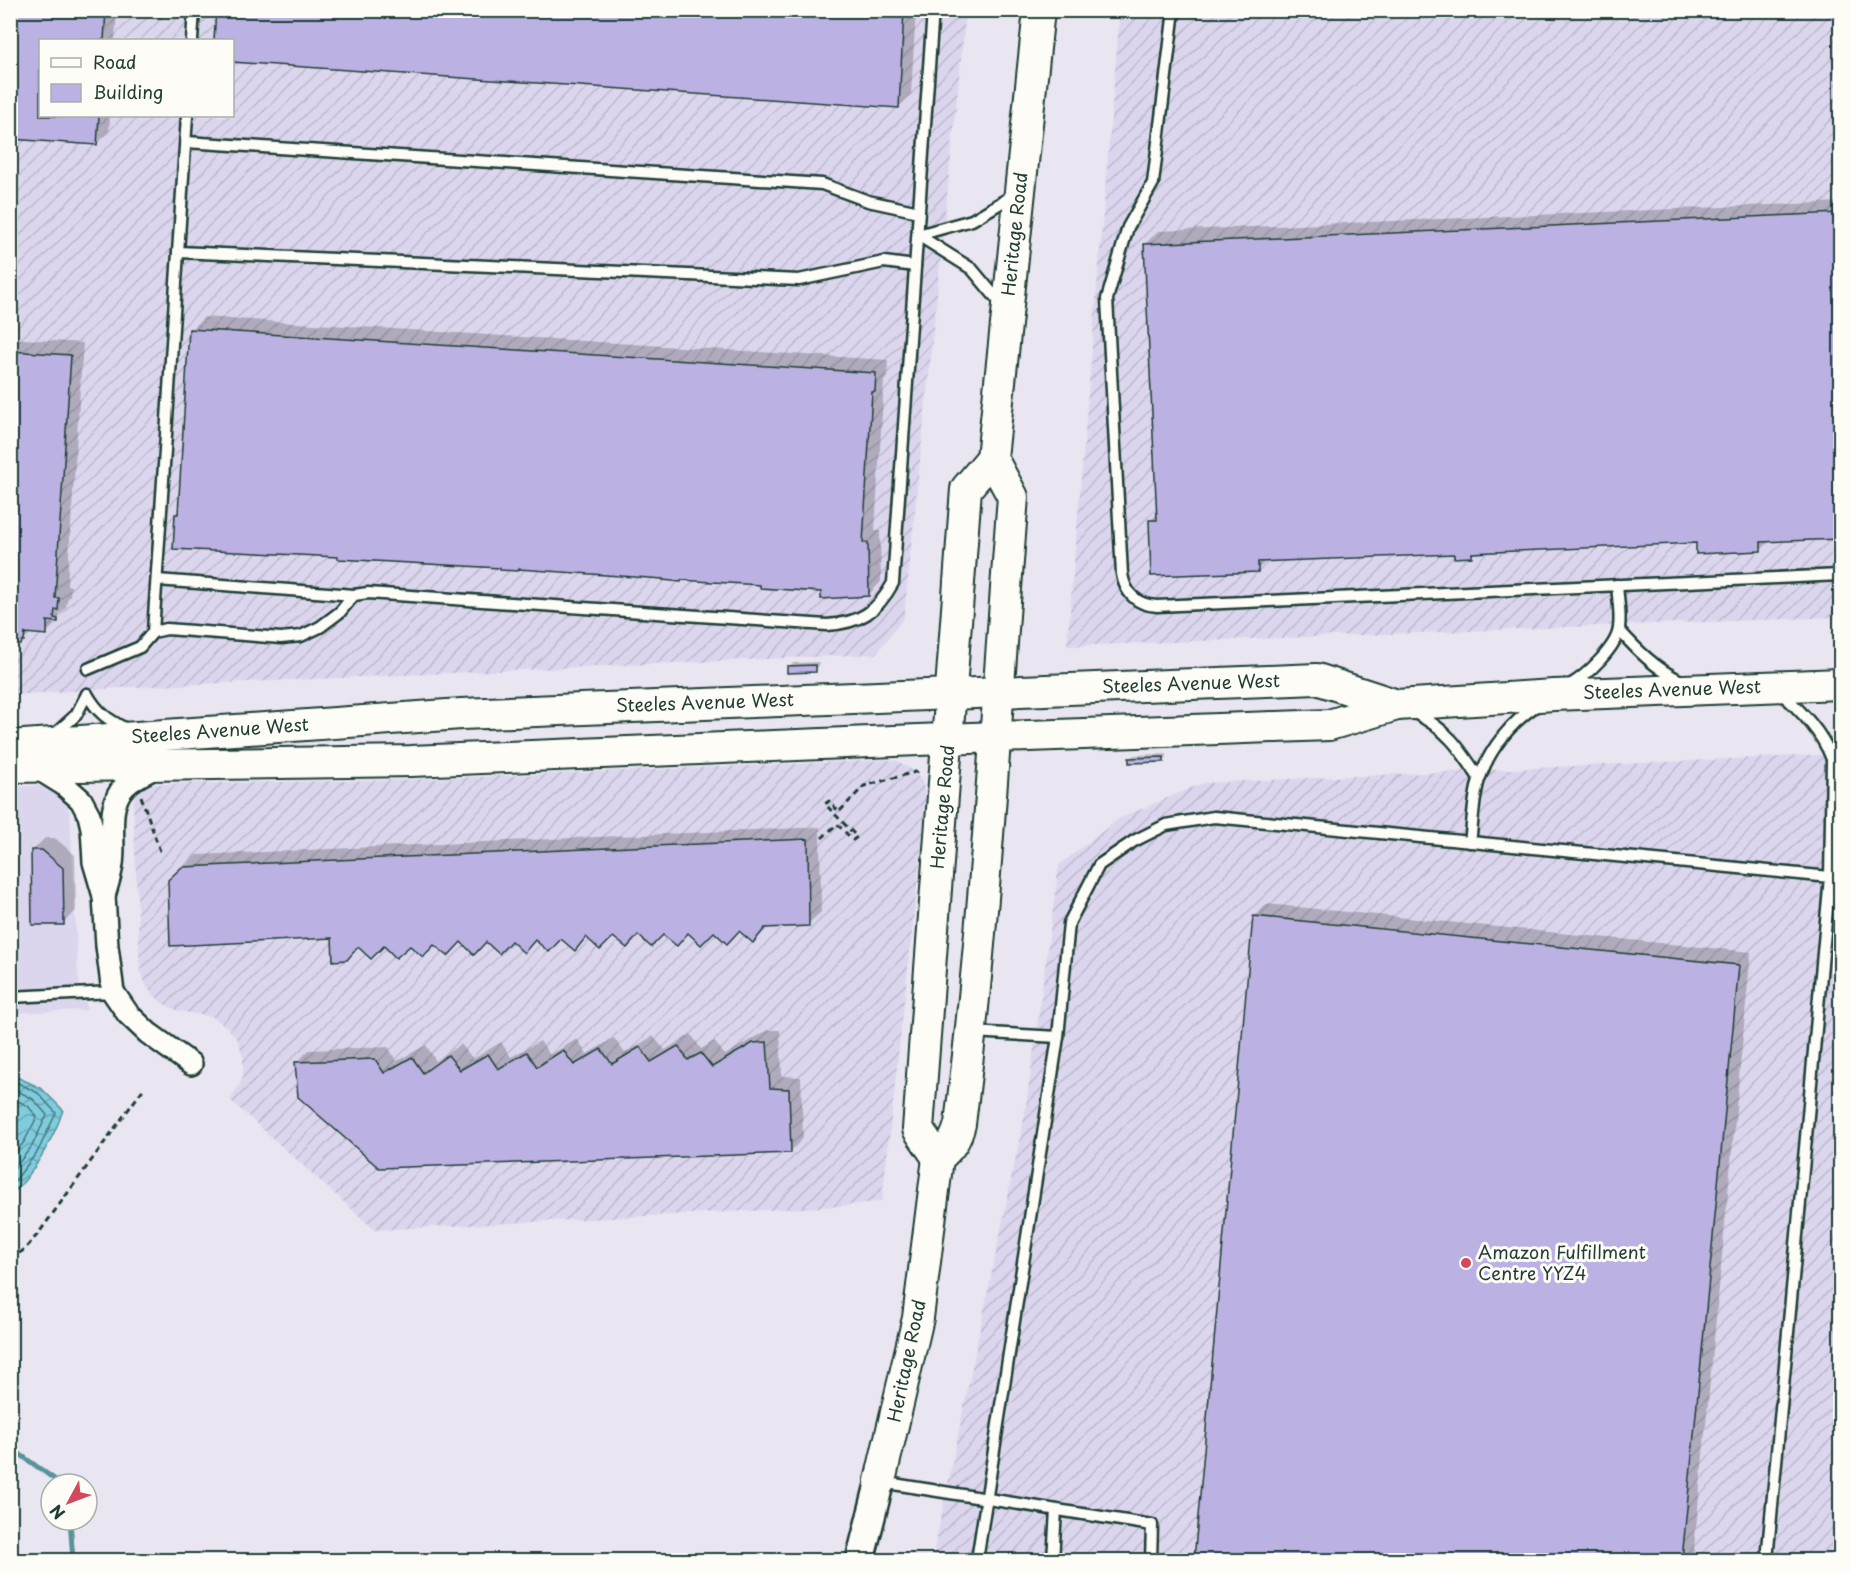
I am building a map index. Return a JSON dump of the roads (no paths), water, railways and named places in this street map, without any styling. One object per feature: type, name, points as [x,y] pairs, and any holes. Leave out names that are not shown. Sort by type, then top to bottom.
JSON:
[{"type":"main road","name":"Heritage Road","points":[[880,1482],[918,1318],[938,1158],[918,1129],[966,489],[992,458],[1039,10]]},
{"type":"main road","points":[[938,1158],[950,1148],[960,1124],[972,1032],[986,881],[1013,497],[992,458]]},
{"type":"main road","name":"Steeles Avenue West","points":[[29,759],[142,737],[461,714],[1317,679],[1397,705]]},
{"type":"main road","name":"Steeles Avenue West","points":[[10,746],[29,759],[162,764],[411,761],[1329,725],[1397,705],[1554,695],[1840,684]]},
{"type":"street","points":[[29,759],[81,800],[92,828],[93,862],[104,896],[113,992],[128,1014],[148,1033],[191,1064]]},
{"type":"street","points":[[104,896],[112,862],[112,823],[117,800],[124,787],[136,777],[162,764]]},
{"type":"street","name":"Heritage Road","points":[[860,1560],[880,1482]]},
{"type":"lane","points":[[192,39],[194,10]]},
{"type":"lane","points":[[157,580],[354,595],[368,592],[827,625],[848,624],[871,612],[885,598],[892,583],[933,10]]},
{"type":"lane","points":[[1174,10],[1153,183],[1128,227],[1107,299],[1122,574],[1124,585],[1130,594],[1142,603],[1157,606],[1840,575]]},
{"type":"lane","points":[[88,669],[140,647],[153,632],[187,117]]},
{"type":"lane","points":[[186,142],[822,184],[868,201],[919,212]]},
{"type":"lane","points":[[918,235],[972,220],[1020,192]]},
{"type":"lane","points":[[918,235],[972,268],[1007,311]]},
{"type":"lane","points":[[178,252],[799,280],[884,262],[915,266]]},
{"type":"lane","points":[[1470,842],[1479,778],[1491,752],[1509,729],[1530,710],[1581,679],[1603,657],[1619,630],[1617,585]]},
{"type":"lane","points":[[153,632],[167,629],[281,638],[301,636],[320,627],[340,612],[354,595]]},
{"type":"lane","points":[[1619,630],[1642,656],[1670,676],[1700,689]]},
{"type":"lane","points":[[1767,1560],[1830,877],[1832,759],[1828,748],[1806,716],[1775,687]]},
{"type":"lane","points":[[29,759],[76,715],[87,694],[96,710],[111,721],[142,737]]},
{"type":"lane","points":[[1397,705],[1431,721],[1438,727],[1459,746],[1479,778]]},
{"type":"lane","points":[[1832,759],[1840,747]]},
{"type":"lane","points":[[977,1560],[1059,1038],[1069,922],[1099,865],[1134,841],[1166,825],[1214,817],[1830,877]]},
{"type":"lane","points":[[10,997],[113,992]]},
{"type":"lane","points":[[972,1032],[1059,1038]]},
{"type":"lane","points":[[880,1482],[1152,1525],[1151,1560]]},
{"type":"lane","points":[[1053,1560],[1056,1510]]},
{"type":"water","points":[[10,1074],[41,1088],[63,1110],[42,1156],[19,1188],[11,1195]]},
{"type":"waterway","points":[[10,1447],[44,1472]]},
{"type":"waterway","points":[[71,1532],[73,1560]]},
{"type":"place","name":"Amazon Fulfillment Centre YYZ4","points":[[1466,1263]]}]
